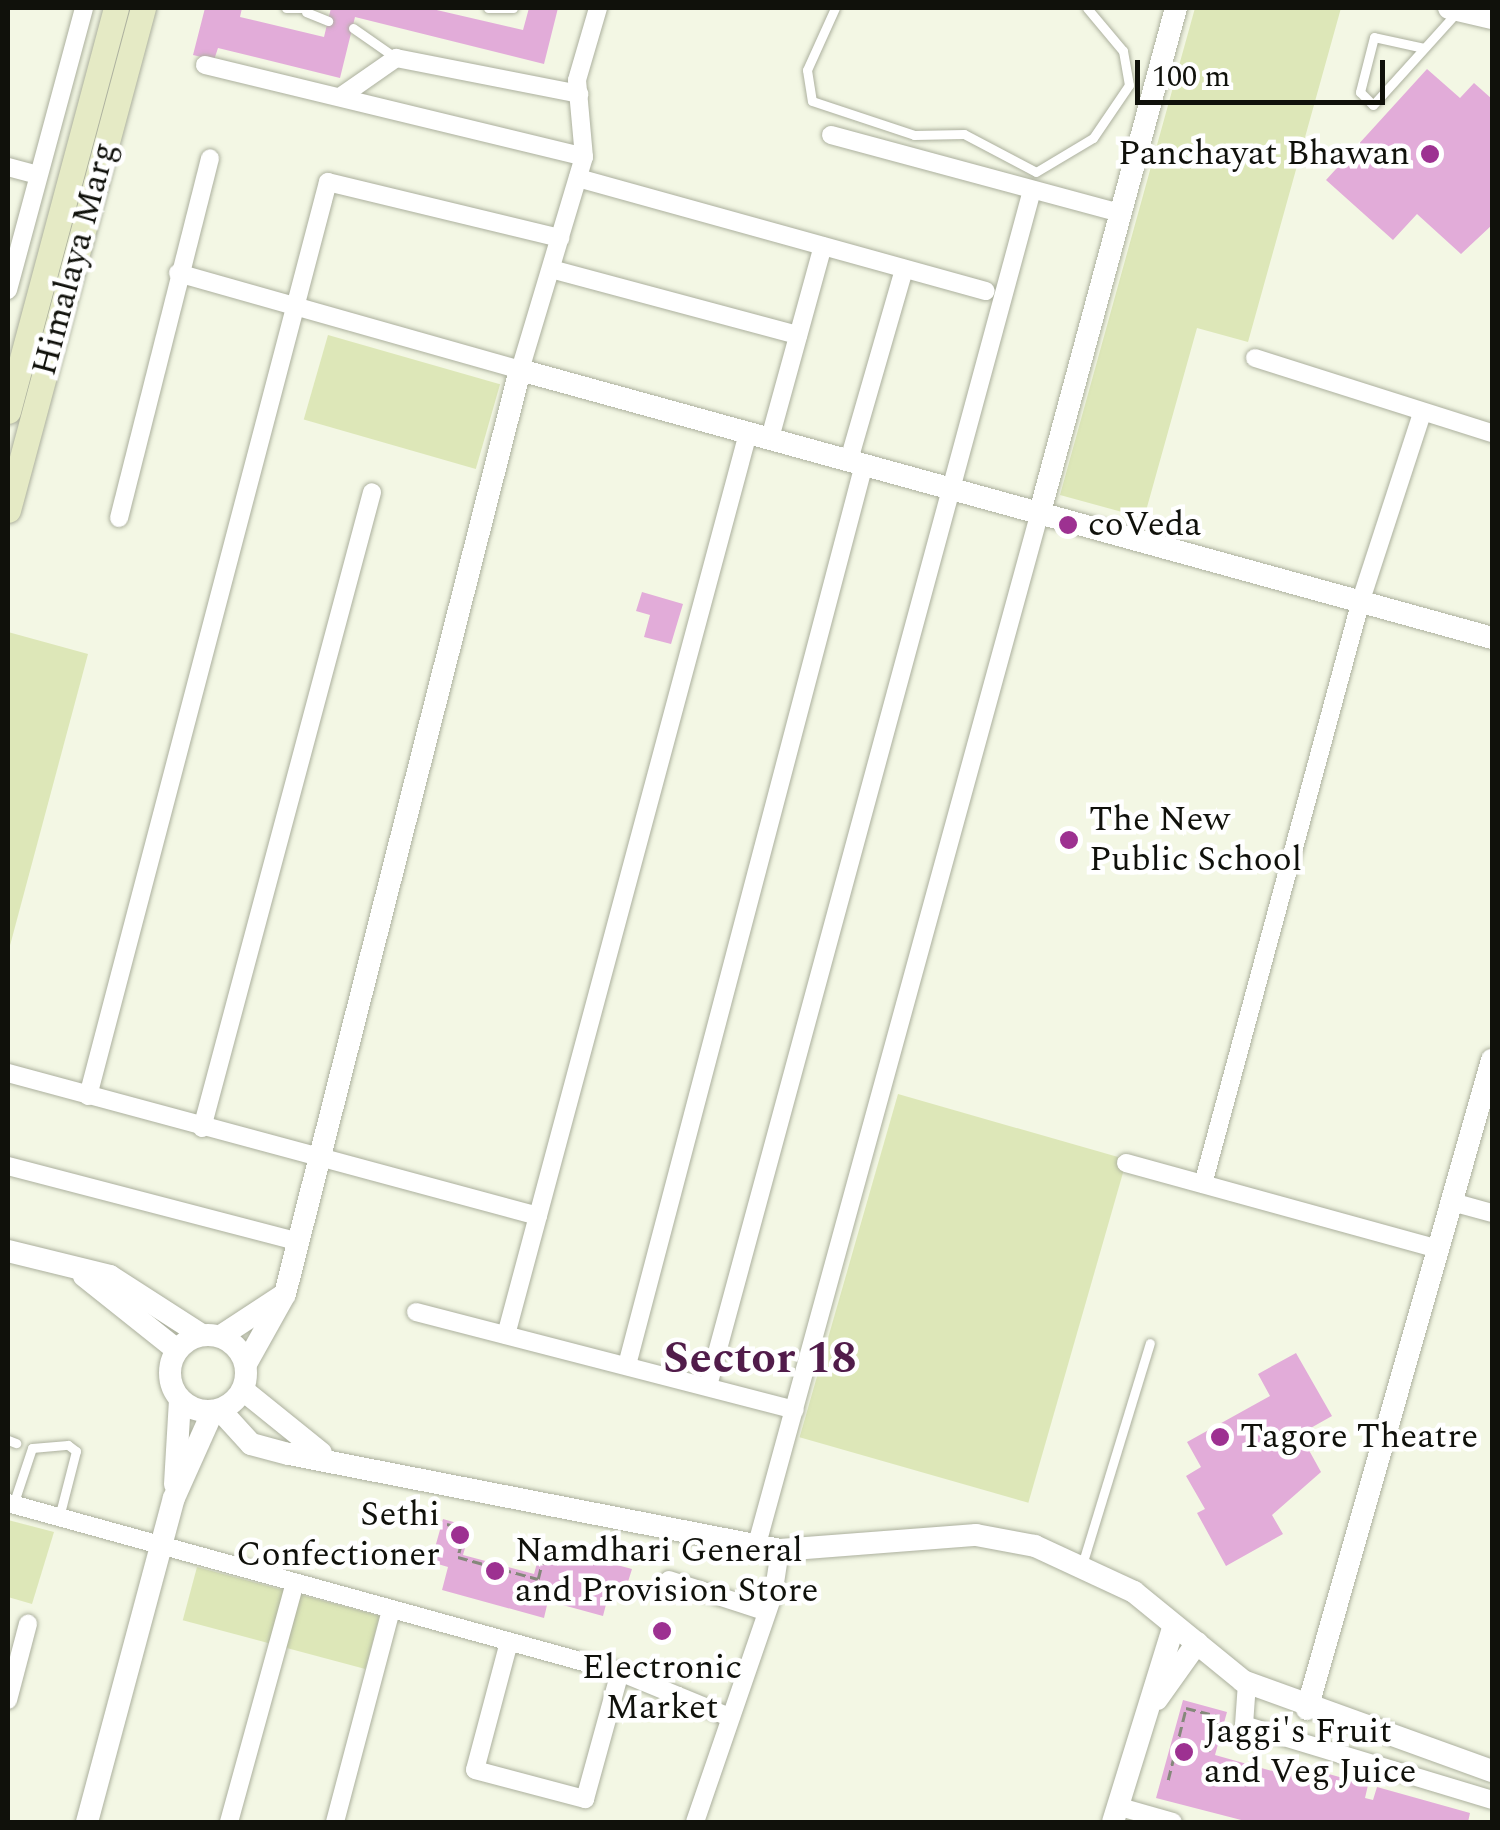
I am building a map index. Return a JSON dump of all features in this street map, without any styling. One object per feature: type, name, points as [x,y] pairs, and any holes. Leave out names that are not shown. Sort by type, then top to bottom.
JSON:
[{"type":"main road","name":"Himalaya Marg","points":[[8,510],[142,8]]},
{"type":"main road","name":"Himalaya Marg","points":[[8,411],[115,10]]},
{"type":"street","points":[[87,1822],[174,1498],[216,1410],[243,1390],[246,1364],[284,1294],[312,1158],[520,370],[584,157],[579,94],[598,8]]},
{"type":"street","points":[[695,1822],[764,1611],[768,1547],[796,1410],[1176,8]]},
{"type":"street","points":[[8,290],[83,9],[115,10]]},
{"type":"street","points":[[1454,9],[1492,18]]},
{"type":"street","points":[[343,95],[396,58],[579,94]]},
{"type":"street","points":[[205,65],[343,95],[584,157]]},
{"type":"street","points":[[831,135],[1121,213]]},
{"type":"street","points":[[119,518],[178,272],[210,158]]},
{"type":"street","points":[[8,167],[38,175]]},
{"type":"street","points":[[88,1096],[294,306],[333,177],[560,238]]},
{"type":"street","points":[[578,178],[986,292]]},
{"type":"street","points":[[708,1386],[948,487],[1032,190]]},
{"type":"street","points":[[506,1334],[759,436],[798,335],[822,246]]},
{"type":"street","points":[[551,269],[798,335]]},
{"type":"street","points":[[627,1366],[904,269]]},
{"type":"street","points":[[178,272],[1492,638]]},
{"type":"street","points":[[1255,358],[1421,416],[1492,433]]},
{"type":"street","points":[[1202,1184],[1361,600],[1421,416]]},
{"type":"street","points":[[202,1128],[372,492]]},
{"type":"street","points":[[1307,1710],[1492,1060]]},
{"type":"street","points":[[8,1073],[538,1216]]},
{"type":"street","points":[[1126,1163],[1438,1248]]},
{"type":"street","points":[[8,1166],[295,1241]]},
{"type":"street","points":[[1452,1202],[1492,1213]]},
{"type":"street","points":[[8,1251],[84,1276],[110,1276],[212,1336],[246,1364]]},
{"type":"street","points":[[84,1276],[177,1350]]},
{"type":"street","points":[[177,1350],[212,1336],[284,1294]]},
{"type":"street","points":[[416,1312],[796,1410]]},
{"type":"street","points":[[174,1498],[180,1400],[170,1381],[177,1350]]},
{"type":"street","points":[[243,1390],[321,1453]]},
{"type":"street","points":[[180,1400],[216,1410],[251,1444],[321,1453],[768,1547],[976,1535],[1035,1546],[1081,1567],[1174,1625],[1247,1683],[1307,1710],[1492,1771]]},
{"type":"street","points":[[10,1504],[620,1672],[729,1717]]},
{"type":"street","points":[[669,1580],[764,1611]]},
{"type":"street","points":[[229,1822],[295,1583]]},
{"type":"street","points":[[335,1822],[391,1610]]},
{"type":"street","points":[[8,1700],[28,1624]]},
{"type":"street","points":[[1173,1822],[1115,1814],[1174,1625]]},
{"type":"street","points":[[509,1642],[475,1770],[585,1799],[620,1672]]},
{"type":"street","points":[[1141,1722],[1197,1643]]},
{"type":"street","points":[[1247,1683],[1244,1725],[1492,1800]]},
{"type":"lane","points":[[286,8],[306,10],[328,21]]},
{"type":"lane","points":[[488,8],[513,8]]},
{"type":"lane","points":[[835,8],[807,70],[812,102],[914,135],[964,134],[1036,172],[1093,138],[1128,85],[1123,50],[1086,8]]},
{"type":"lane","points":[[1424,48],[1374,37],[1360,92],[1373,104],[1424,48],[1454,9]]},
{"type":"lane","points":[[353,28],[396,58]]},
{"type":"lane","points":[[1081,1567],[1150,1343]]},
{"type":"lane","points":[[10,1504],[32,1448],[68,1445],[76,1452],[59,1518]]},
{"type":"path","points":[[447,1524],[466,1529],[458,1557],[538,1579],[545,1550]]},
{"type":"path","points":[[1168,1780],[1186,1708],[1218,1716],[1209,1752]]},
{"type":"green space","points":[[1195,8],[1341,8],[1248,342],[1197,328],[1144,518],[1060,495]]},
{"type":"green space","points":[[328,335],[500,384],[476,469],[304,420]]},
{"type":"green space","points":[[8,632],[88,654],[8,953]]},
{"type":"green space","points":[[898,1094],[1127,1160],[1028,1503],[800,1437]]},
{"type":"green space","points":[[8,1520],[54,1532],[32,1604],[8,1597]]},
{"type":"green space","points":[[197,1567],[380,1616],[365,1669],[183,1620]]},
{"type":"building","points":[[205,8],[242,8],[240,17],[324,37],[331,8],[428,8],[523,30],[529,8],[558,8],[544,64],[355,17],[340,78],[218,48],[214,60],[193,55]]},
{"type":"building","points":[[1427,69],[1460,98],[1474,83],[1492,99],[1492,225],[1461,254],[1417,214],[1393,240],[1326,180]]},
{"type":"building","points":[[642,592],[683,604],[671,644],[644,637],[650,615],[636,611]]},
{"type":"building","points":[[1296,1353],[1332,1416],[1300,1434],[1321,1472],[1272,1515],[1283,1534],[1226,1566],[1197,1513],[1205,1509],[1186,1476],[1201,1467],[1187,1442],[1270,1396],[1258,1374]]},
{"type":"building","points":[[443,1519],[471,1527],[463,1555],[534,1574],[542,1545],[632,1569],[627,1585],[612,1581],[603,1616],[548,1601],[544,1618],[442,1590],[448,1567],[431,1562]]},
{"type":"building","points":[[1183,1700],[1227,1712],[1215,1755],[1283,1774],[1286,1762],[1368,1785],[1365,1798],[1373,1800],[1377,1787],[1470,1813],[1468,1822],[1249,1822],[1156,1798]]},
{"type":"place","name":"Panchayat Bhawan","points":[[1430,154]]},
{"type":"place","name":"coVeda","points":[[1068,525]]},
{"type":"place","name":"The New Public School","points":[[1069,840]]},
{"type":"place","name":"Tagore Theatre","points":[[1220,1437]]},
{"type":"place","name":"Sethi Confectioner","points":[[460,1535]]},
{"type":"place","name":"Namdhari General and Provision Store","points":[[495,1571]]},
{"type":"place","name":"Electronic Market","points":[[662,1631]]},
{"type":"place","name":"Jaggi's Fruit and Veg Juice","points":[[1184,1752]]},
{"type":"district","name":"Sector 18","points":[[760,1359]]}]
